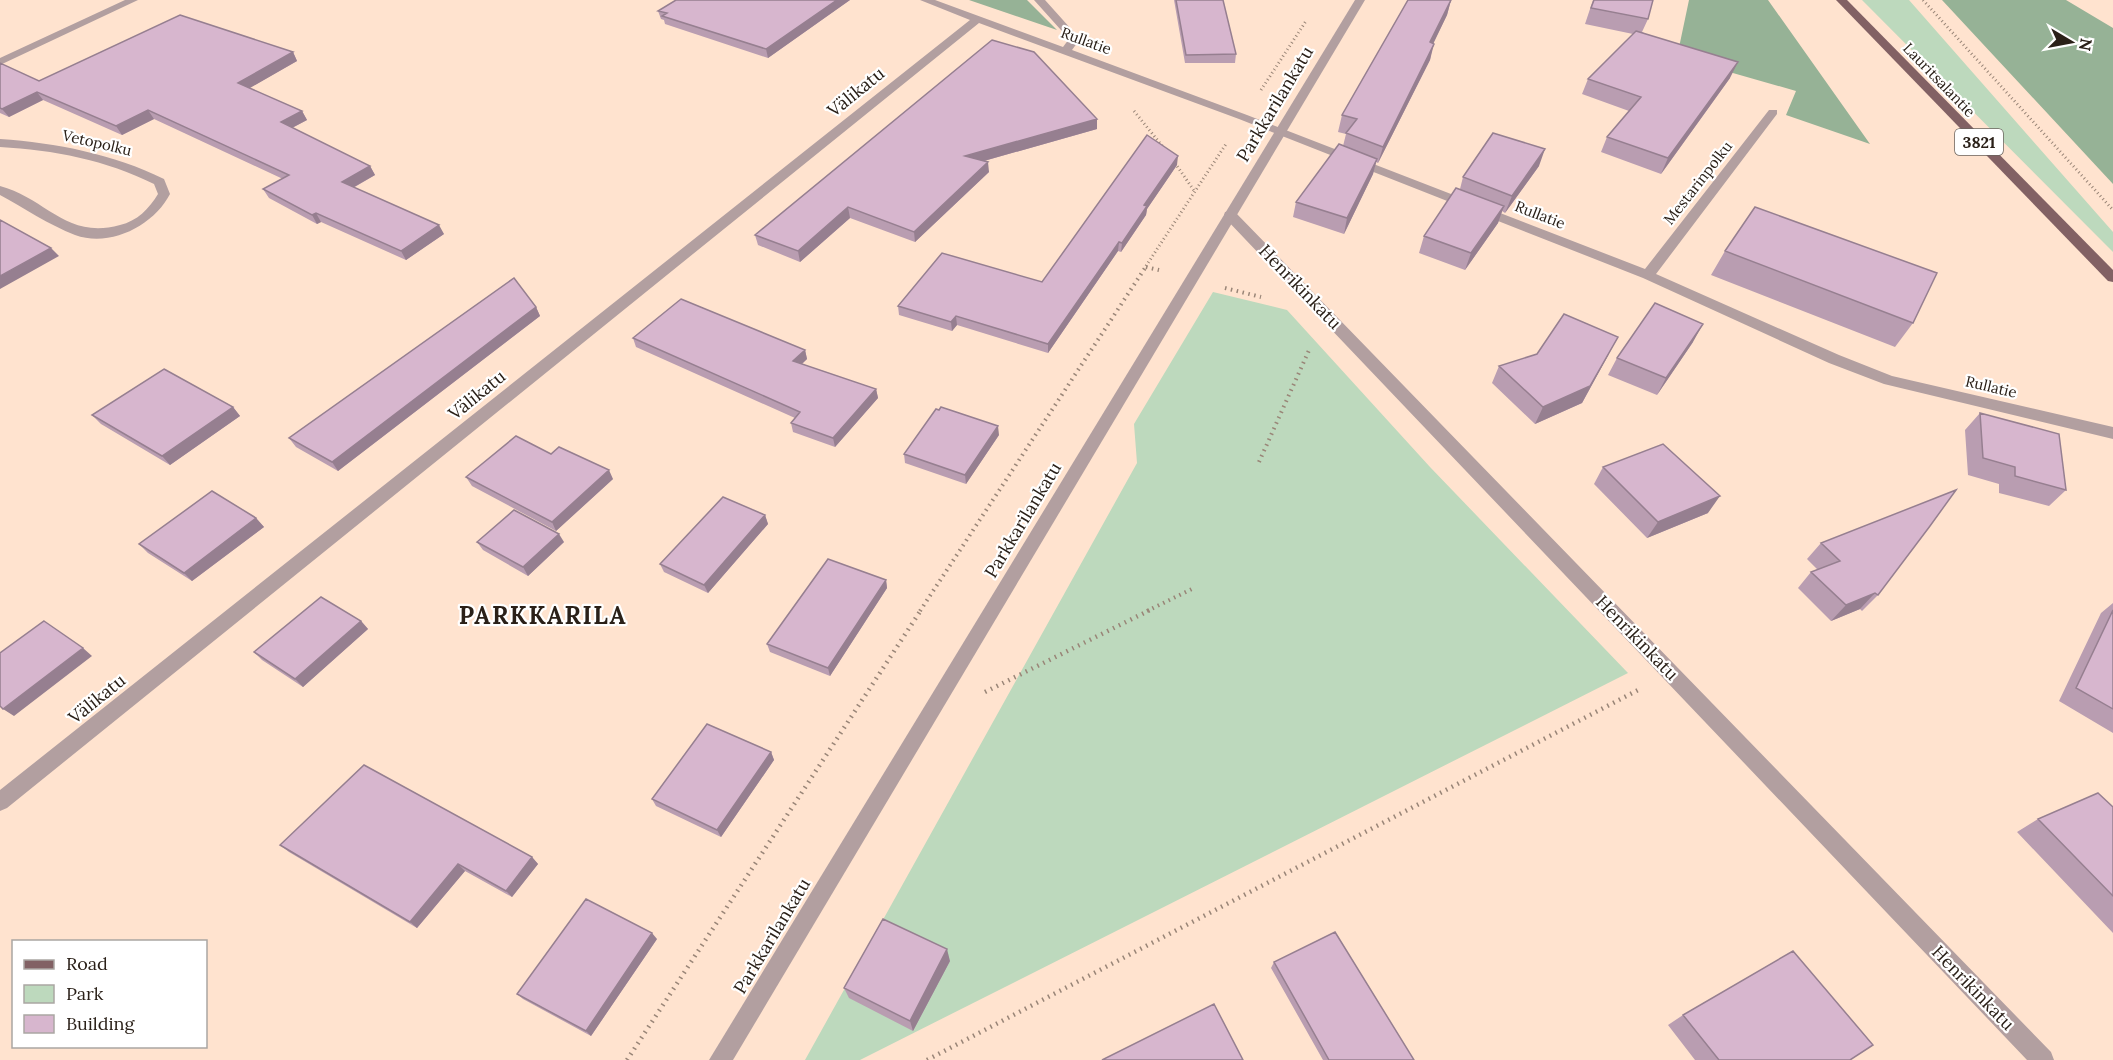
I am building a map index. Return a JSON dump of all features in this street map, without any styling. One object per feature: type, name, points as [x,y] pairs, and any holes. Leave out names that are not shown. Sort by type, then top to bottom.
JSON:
[{"type":"main road","name":"Lauritsalantie","points":[[1841,2],[2113,279]]},
{"type":"street","points":[[0,62],[133,0]]},
{"type":"street","name":"Rullatie","points":[[925,0],[1243,117],[1648,274],[1834,359],[1889,380],[2113,433]]},
{"type":"street","points":[[1039,0],[1075,39],[1066,51]]},
{"type":"street","name":"Parkkarilankatu","points":[[720,1060],[1360,0]]},
{"type":"street","name":"Välikatu","points":[[0,802],[978,19]]},
{"type":"street","name":"Mestarinpolku","points":[[1648,274],[1773,112]]},
{"type":"street","name":"Vetopolku","points":[[0,143],[19,144],[108,160],[139,171],[160,182],[164,195],[157,207],[136,225],[103,234],[79,232],[0,190]]},
{"type":"street","name":"Henrikinkatu","points":[[1230,216],[2043,1060]]},
{"type":"path","points":[[1923,0],[2113,210]]},
{"type":"path","points":[[627,1060],[1306,21]]},
{"type":"path","points":[[1134,111],[1195,192]]},
{"type":"path","points":[[1146,267],[1325,314],[1259,462]]},
{"type":"path","points":[[927,718],[1017,678],[1194,588]]},
{"type":"path","points":[[927,1060],[1670,673]]},
{"type":"green space","points":[[969,0],[1027,0],[1057,30]]},
{"type":"green space","points":[[1689,0],[1768,0],[1870,144],[1786,115],[1796,91],[1677,57]]},
{"type":"green space","points":[[1862,0],[1909,0],[2113,232],[2113,252]]},
{"type":"green space","points":[[1942,0],[2066,0],[2113,28],[2113,184]]},
{"type":"green space","points":[[1213,292],[1287,310],[1430,467],[1628,673],[860,1060],[805,1060],[1137,463],[1134,424]]},
{"type":"building","points":[[676,0],[837,0],[766,49],[662,16],[667,13],[658,11]]},
{"type":"building","points":[[1176,0],[1223,0],[1236,54],[1186,55]]},
{"type":"building","points":[[1408,0],[1451,0],[1430,42],[1434,44],[1383,147],[1346,133],[1357,119],[1342,115]]},
{"type":"building","points":[[1594,0],[1653,0],[1648,19],[1591,8]]},
{"type":"building","points":[[180,15],[293,52],[238,83],[302,111],[281,122],[370,166],[342,182],[439,225],[401,251],[316,213],[312,215],[263,189],[289,175],[148,110],[116,126],[37,92],[0,108],[0,63],[39,81]]},
{"type":"building","points":[[1636,31],[1738,62],[1668,158],[1607,137],[1641,97],[1588,79]]},
{"type":"building","points":[[992,40],[1034,52],[1097,119],[965,156],[988,162],[914,232],[848,207],[798,251],[755,235]]},
{"type":"building","points":[[1493,133],[1545,149],[1512,196],[1463,177]]},
{"type":"building","points":[[1147,135],[1178,156],[1144,205],[1147,206],[1122,243],[1119,242],[1048,344],[956,316],[951,322],[898,306],[942,253],[1042,282]]},
{"type":"building","points":[[1339,144],[1377,159],[1347,218],[1296,202]]},
{"type":"building","points":[[1456,188],[1504,206],[1471,253],[1424,236]]},
{"type":"building","points":[[1755,207],[1937,273],[1913,323],[1725,251]]},
{"type":"building","points":[[0,220],[51,248],[0,276]]},
{"type":"building","points":[[514,278],[536,307],[332,462],[289,438]]},
{"type":"building","points":[[681,299],[805,350],[793,361],[876,389],[833,438],[791,423],[800,412],[633,338]]},
{"type":"building","points":[[1655,303],[1703,324],[1666,378],[1617,358]]},
{"type":"building","points":[[1564,314],[1618,337],[1590,386],[1543,407],[1499,366],[1537,354]]},
{"type":"building","points":[[164,369],[233,407],[162,456],[92,415]]},
{"type":"building","points":[[941,407],[998,426],[965,475],[904,454],[936,409],[939,410]]},
{"type":"building","points":[[1980,413],[2059,434],[2066,490],[2015,476],[2015,467],[1983,458]]},
{"type":"building","points":[[516,436],[551,454],[559,447],[609,470],[552,522],[466,477]]},
{"type":"building","points":[[1663,444],[1720,496],[1658,522],[1603,467]]},
{"type":"building","points":[[1956,490],[1878,595],[1875,593],[1846,605],[1811,572],[1840,561],[1821,543]]},
{"type":"building","points":[[212,491],[256,518],[184,573],[139,544]]},
{"type":"building","points":[[723,497],[765,515],[704,585],[660,564]]},
{"type":"building","points":[[514,510],[559,534],[523,567],[477,542]]},
{"type":"building","points":[[828,559],[886,580],[828,668],[767,644]]},
{"type":"building","points":[[321,597],[361,621],[295,679],[254,652]]},
{"type":"building","points":[[2113,610],[2113,709],[2076,688]]},
{"type":"building","points":[[44,621],[83,648],[3,709],[0,706],[0,653]]},
{"type":"building","points":[[707,724],[771,752],[717,830],[652,799]]},
{"type":"building","points":[[364,765],[532,857],[506,891],[458,864],[410,922],[280,845]]},
{"type":"building","points":[[2098,793],[2113,807],[2113,896],[2038,819]]},
{"type":"building","points":[[586,899],[652,933],[586,1031],[517,994]]},
{"type":"building","points":[[883,919],[947,949],[910,1021],[844,988]]},
{"type":"building","points":[[1335,932],[1414,1060],[1329,1060],[1274,962]]},
{"type":"building","points":[[1793,951],[1873,1045],[1850,1060],[1719,1060],[1683,1015]]},
{"type":"building","points":[[1214,1004],[1243,1060],[1102,1060]]},
{"type":"district","name":"PARKKARILA","points":[[543,616]]}]
